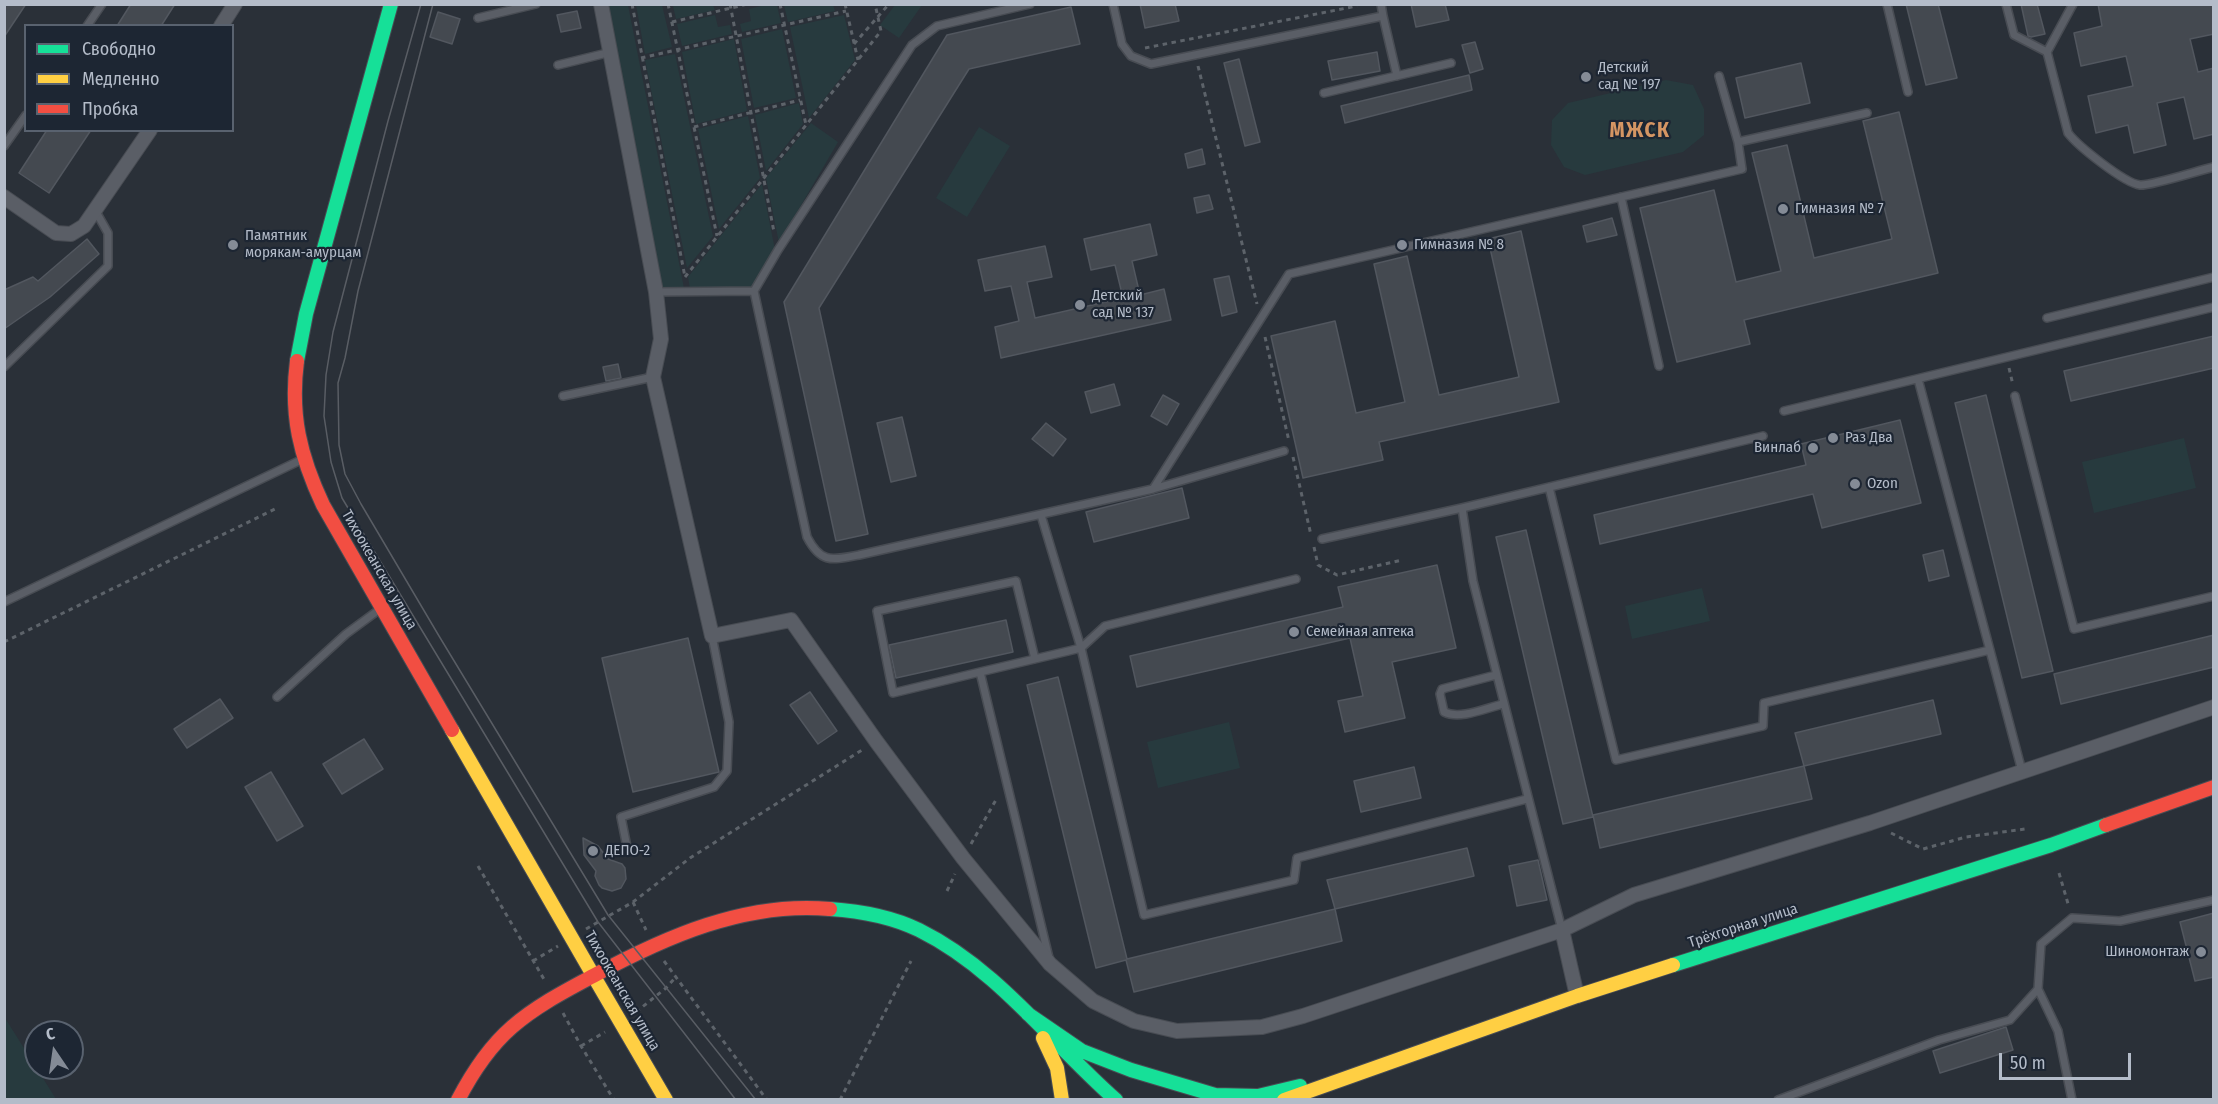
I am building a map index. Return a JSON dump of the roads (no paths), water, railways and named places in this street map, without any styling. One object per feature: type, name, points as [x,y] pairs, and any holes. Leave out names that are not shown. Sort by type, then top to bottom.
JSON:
[{"type":"main road","name":"Тихоокеанская улица","points":[[391,4],[306,314],[297,355],[294,396],[297,432],[303,459],[322,506],[666,1100]]},
{"type":"main road","name":"Трёхгорная улица","points":[[1284,1100],[1577,996],[2051,845],[2214,787]]},
{"type":"main road","points":[[458,1100],[480,1063],[512,1027],[534,1010],[593,975],[654,945],[717,922],[770,909],[811,906],[866,912],[919,930],[967,960],[1028,1014],[1090,1078],[1116,1100]]},
{"type":"main road","points":[[1028,1014],[1082,1050],[1131,1070],[1215,1095],[1258,1096],[1368,1071]]},
{"type":"main road","points":[[1028,1014],[1053,1053],[1061,1080],[1062,1100]]},
{"type":"street","points":[[222,24],[235,4]]},
{"type":"street","points":[[601,4],[656,292],[661,339],[653,377],[712,636],[791,620],[876,741],[963,858],[1050,964],[1093,1001],[1134,1021],[1177,1031],[1262,1027],[1303,1016],[1562,930],[1634,895],[1870,823],[2214,707]]},
{"type":"street","points":[[4,197],[56,233],[70,234],[84,226],[149,132]]},
{"type":"street","points":[[1562,930],[1577,996]]},
{"type":"lane","points":[[88,24],[102,4]]},
{"type":"lane","points":[[478,18],[536,4]]},
{"type":"lane","points":[[1030,4],[938,26],[912,45],[753,291],[807,537],[814,551],[826,559],[842,558],[1153,489],[1288,452]]},
{"type":"lane","points":[[1113,4],[1122,44],[1131,56],[1151,64],[1383,16]]},
{"type":"lane","points":[[1381,4],[1397,76]]},
{"type":"lane","points":[[1887,4],[1908,92]]},
{"type":"lane","points":[[2006,4],[2014,35],[2047,52]]},
{"type":"lane","points":[[2073,4],[2047,52],[2068,133],[2075,143],[2127,180],[2141,185],[2214,167]]},
{"type":"lane","points":[[558,65],[610,52]]},
{"type":"lane","points":[[1324,93],[1451,63]]},
{"type":"lane","points":[[1153,489],[1289,274],[1742,169],[1719,76]]},
{"type":"lane","points":[[1737,142],[1867,113]]},
{"type":"lane","points":[[4,146],[24,118]]},
{"type":"lane","points":[[1621,197],[1659,366]]},
{"type":"lane","points":[[4,367],[108,266],[108,233],[95,210]]},
{"type":"lane","points":[[2047,318],[2214,277]]},
{"type":"lane","points":[[656,292],[753,291]]},
{"type":"lane","points":[[1784,411],[2214,307]]},
{"type":"lane","points":[[563,396],[653,377]]},
{"type":"lane","points":[[1918,379],[2022,771]]},
{"type":"lane","points":[[2015,396],[2074,629],[2214,596]]},
{"type":"lane","points":[[1322,539],[1763,436]]},
{"type":"lane","points":[[4,602],[303,459]]},
{"type":"lane","points":[[1549,487],[1616,760],[1763,726],[1764,703],[1990,650]]},
{"type":"lane","points":[[1462,508],[1473,581],[1562,930]]},
{"type":"lane","points":[[1041,515],[1081,648],[1144,915],[1294,880],[1297,858],[1527,799]]},
{"type":"lane","points":[[1035,659],[1016,580],[877,611],[893,693],[1081,648],[1105,626],[1296,579]]},
{"type":"lane","points":[[277,697],[346,634],[382,608]]},
{"type":"lane","points":[[627,847],[621,817],[714,787],[727,771],[729,722],[712,636]]},
{"type":"lane","points":[[980,672],[1050,964]]},
{"type":"lane","points":[[1496,675],[1442,689],[1440,694],[1444,712],[1450,715],[1460,715],[1503,704]]},
{"type":"lane","points":[[2072,1100],[2058,1031],[2038,989],[2041,945],[2072,918],[2120,921],[2214,900]]},
{"type":"lane","points":[[1778,1100],[1939,1041],[2010,1020],[2038,989]]},
{"type":"tram line","points":[[421,4],[333,332],[326,375],[324,416],[331,462],[342,498],[598,922],[736,1100]]},
{"type":"tram line","points":[[433,4],[358,291],[338,383],[339,445],[345,474],[439,636],[608,915],[756,1100]]},
{"type":"place","name":"Детский сад № 197","points":[[1586,77]]},
{"type":"place","name":"Гимназия № 7","points":[[1783,209]]},
{"type":"place","name":"Памятник морякам-амурцам","points":[[233,245]]},
{"type":"place","name":"Гимназия № 8","points":[[1402,245]]},
{"type":"place","name":"Детский сад № 137","points":[[1080,305]]},
{"type":"place","name":"Раз Два","points":[[1833,438]]},
{"type":"place","name":"Винлаб","points":[[1813,448]]},
{"type":"place","name":"Ozon","points":[[1855,484]]},
{"type":"place","name":"Семейная аптека","points":[[1294,632]]},
{"type":"place","name":"ДЕПО-2","points":[[593,851]]},
{"type":"place","name":"Шиномонтаж","points":[[2201,952]]},
{"type":"district","name":"МЖСК","points":[[1640,131]]}]
